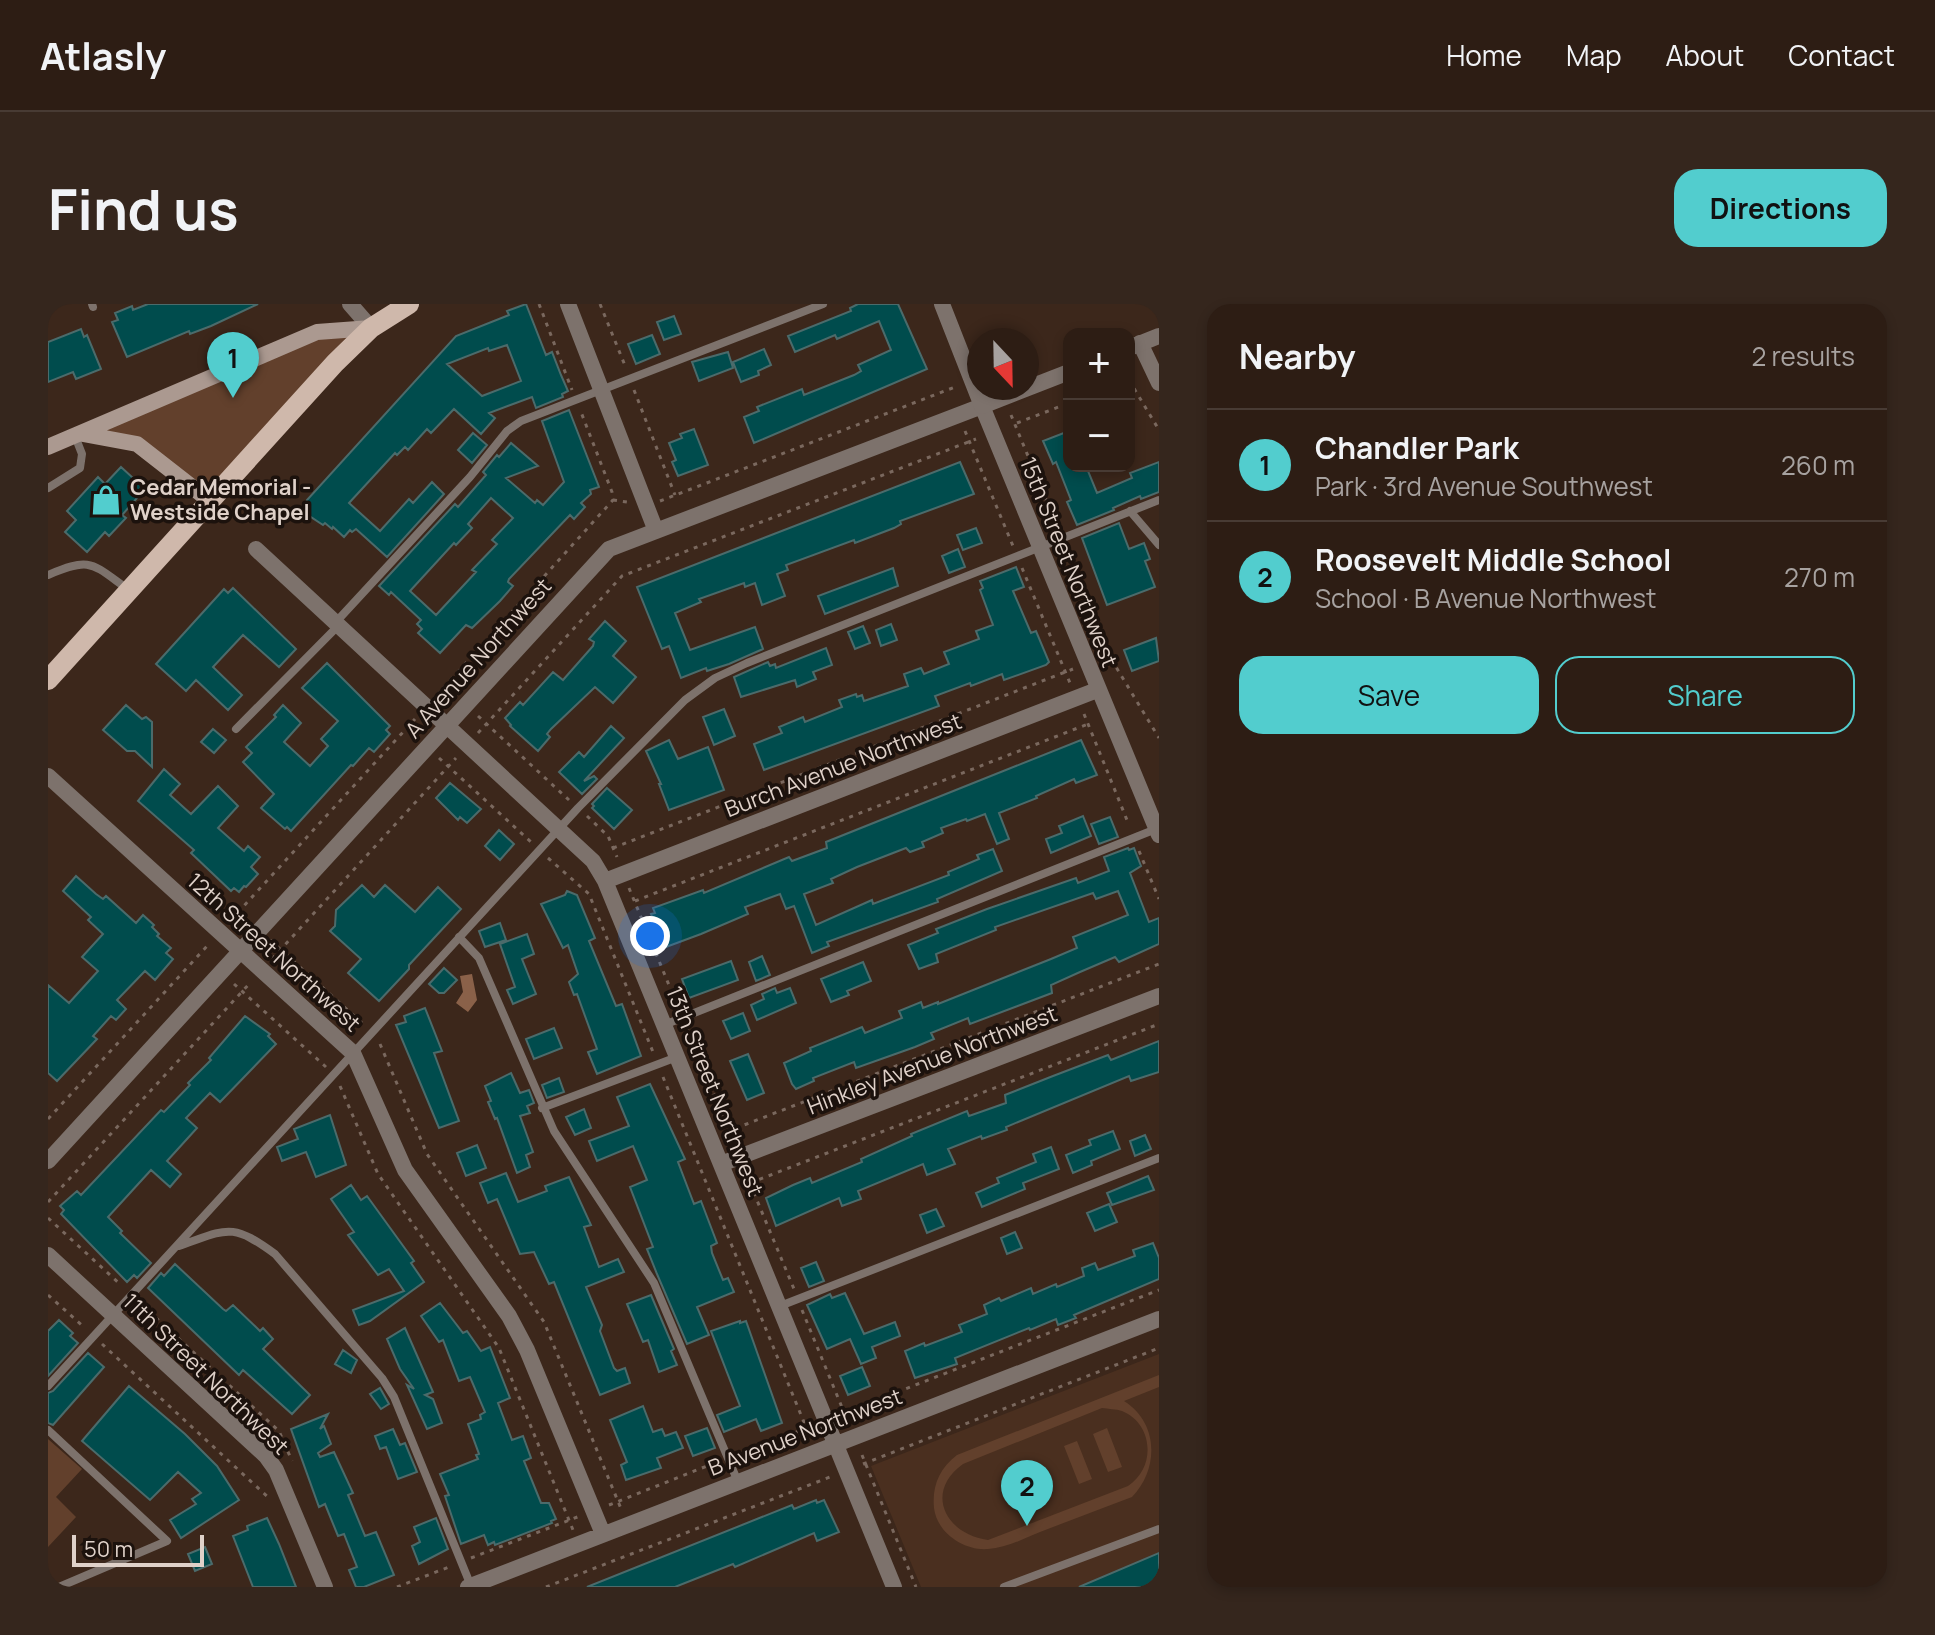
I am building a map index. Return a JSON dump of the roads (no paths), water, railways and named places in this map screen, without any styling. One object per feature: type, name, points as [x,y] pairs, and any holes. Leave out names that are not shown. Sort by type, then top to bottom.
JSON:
[{"type":"main road","points":[[48,680],[371,328],[409,304]]},
{"type":"main road","points":[[48,447],[317,332],[371,328]]},
{"type":"main road","points":[[78,435],[137,444],[210,501]]},
{"type":"street","points":[[350,304],[371,328]]},
{"type":"street","points":[[568,304],[656,531]]},
{"type":"street","name":"15th Street Northwest","points":[[942,304],[1038,546],[1158,832]]},
{"type":"street","points":[[1135,346],[1159,336]]},
{"type":"street","points":[[1135,347],[1159,383]]},
{"type":"street","name":"A Avenue Northwest","points":[[48,1161],[609,549],[1063,374]]},
{"type":"street","name":"13th Street Northwest","points":[[256,549],[593,861],[605,881],[892,1587]]},
{"type":"street","name":"Burch Avenue Northwest","points":[[605,881],[1097,690]]},
{"type":"street","name":"12th Street Northwest","points":[[48,776],[353,1053],[405,1170],[509,1316],[527,1350],[603,1534]]},
{"type":"street","name":"Hinkley Avenue Northwest","points":[[721,1164],[1159,996]]},
{"type":"street","name":"11th Street Northwest","points":[[48,1255],[266,1456],[276,1470],[325,1587]]},
{"type":"street","name":"B Avenue Northwest","points":[[469,1586],[1159,1319]]},
{"type":"lane","points":[[236,729],[338,624],[470,477],[507,431],[521,421],[823,304]]},
{"type":"lane","points":[[48,488],[80,468],[82,454],[78,435]]},
{"type":"lane","points":[[48,1386],[578,808],[685,700],[715,678],[1159,500]]},
{"type":"lane","points":[[1130,511],[1159,545]]},
{"type":"lane","points":[[48,575],[71,565],[91,564],[129,590]]},
{"type":"lane","points":[[664,1025],[1134,838],[1158,832]]},
{"type":"lane","points":[[459,937],[479,958],[554,1131],[654,1283],[738,1482]]},
{"type":"lane","points":[[542,1108],[677,1057]]},
{"type":"lane","points":[[780,1306],[1159,1158]]},
{"type":"lane","points":[[176,1247],[221,1231],[238,1231],[275,1254],[382,1378],[394,1397],[469,1586]]},
{"type":"lane","points":[[48,1430],[167,1541],[59,1587]]},
{"type":"lane","points":[[1004,1587],[1159,1529]]},
{"type":"place","name":"Chandler Park","points":[[233,398]]},
{"type":"place","name":"Cedar Memorial - Westside Chapel","points":[[106,500]]},
{"type":"place","name":"Roosevelt Middle School","points":[[1027,1526]]}]
